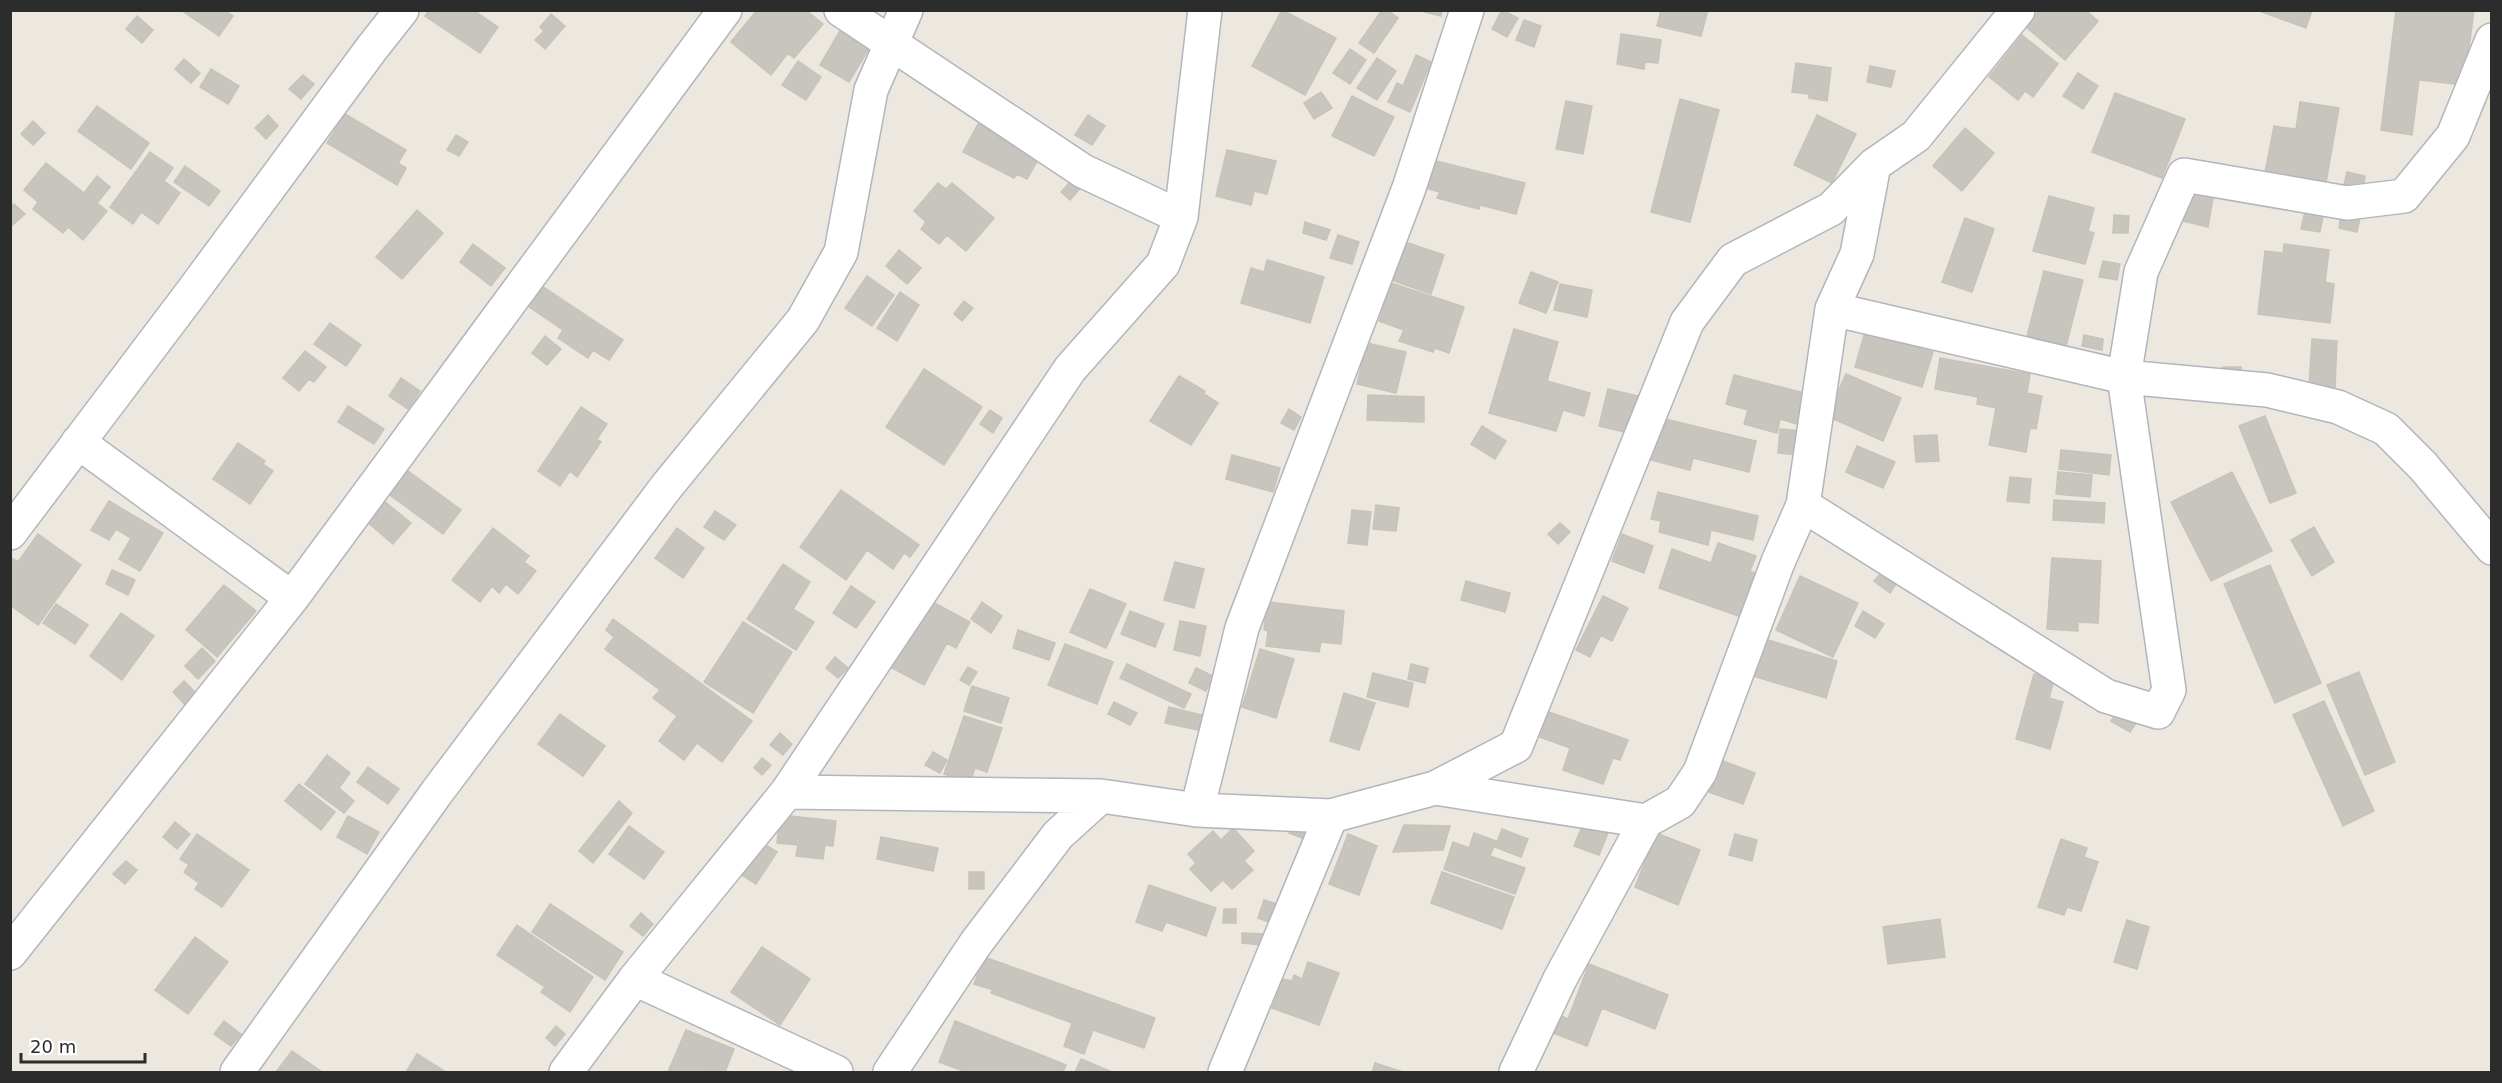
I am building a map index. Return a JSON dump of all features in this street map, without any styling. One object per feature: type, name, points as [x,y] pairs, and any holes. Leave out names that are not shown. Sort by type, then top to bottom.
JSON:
[{"type":"street","points":[[10,533],[402,10]]},
{"type":"street","points":[[10,952],[292,598],[725,10]]},
{"type":"street","points":[[841,10],[890,45],[1083,171],[1181,217]]},
{"type":"street","points":[[237,1072],[437,792],[566,620],[667,486],[803,320],[841,252],[871,90],[906,10]]},
{"type":"street","points":[[1197,810],[1242,628],[1409,188],[1467,10]]},
{"type":"street","points":[[787,792],[1101,796],[1197,810],[1331,816],[1435,788],[1516,746],[1687,322],[1733,260],[1831,209],[1874,165],[1916,136],[2018,10]]},
{"type":"street","points":[[566,1072],[635,979],[787,792],[1070,369],[1163,264],[1181,217],[1209,14]]},
{"type":"street","points":[[1803,506],[2106,696],[2158,711],[2169,690],[2124,377],[2141,272],[2184,175],[2347,202],[2404,196],[2453,136],[2492,40]]},
{"type":"street","points":[[1516,1072],[1560,979],[1646,821],[1680,802],[1700,772],[1778,562],[1803,506],[1832,309],[1857,254],[1874,165]]},
{"type":"street","points":[[1832,309],[2124,377],[2267,390],[2338,407],[2386,429],[2423,466],[2492,548]]},
{"type":"street","points":[[78,442],[292,598]]},
{"type":"street","points":[[1435,788],[1646,821]]},
{"type":"street","points":[[890,1072],[990,925],[1058,835],[1101,796]]},
{"type":"street","points":[[1225,1072],[1331,816]]},
{"type":"street","points":[[635,979],[836,1072]]},
{"type":"building","points":[[181,10],[224,10],[233,16],[219,36]]},
{"type":"building","points":[[429,10],[473,10],[498,27],[480,53],[425,16]]},
{"type":"building","points":[[757,10],[806,10],[823,24],[794,58],[788,53],[771,75],[731,42]]},
{"type":"building","points":[[1282,10],[1336,38],[1305,95],[1252,66]]},
{"type":"building","points":[[1382,10],[1387,10],[1398,18],[1374,53],[1359,43]]},
{"type":"building","points":[[1417,10],[1442,10],[1441,16]]},
{"type":"building","points":[[1502,10],[1518,18],[1507,37],[1492,29]]},
{"type":"building","points":[[1661,10],[1708,10],[1701,36],[1657,26]]},
{"type":"building","points":[[2040,10],[2085,10],[2098,21],[2065,60],[2026,27]]},
{"type":"building","points":[[2257,10],[2312,10],[2306,28]]},
{"type":"building","points":[[2396,10],[2474,10],[2464,85],[2419,80],[2412,135],[2381,130]]},
{"type":"building","points":[[551,14],[565,26],[545,49],[535,40],[544,31],[540,27]]},
{"type":"building","points":[[137,16],[153,30],[142,43],[126,29]]},
{"type":"building","points":[[1524,20],[1541,26],[1534,47],[1516,40]]},
{"type":"building","points":[[841,29],[870,47],[849,82],[820,65]]},
{"type":"building","points":[[1621,34],[1661,40],[1658,63],[1645,62],[1644,69],[1617,64]]},
{"type":"building","points":[[2022,35],[2058,64],[2033,97],[2025,91],[2018,100],[1989,77]]},
{"type":"building","points":[[1350,49],[1366,60],[1350,84],[1333,73]]},
{"type":"building","points":[[1416,55],[1431,62],[1410,112],[1388,102],[1397,83],[1403,86]]},
{"type":"building","points":[[1377,58],[1396,71],[1377,100],[1357,88]]},
{"type":"building","points":[[184,59],[200,73],[191,83],[175,69]]},
{"type":"building","points":[[798,61],[821,77],[806,100],[782,85]]},
{"type":"building","points":[[1796,63],[1831,68],[1827,101],[1809,98],[1809,94],[1792,92]]},
{"type":"building","points":[[1870,66],[1895,71],[1891,87],[1867,82]]},
{"type":"building","points":[[211,69],[239,86],[228,104],[200,87]]},
{"type":"building","points":[[2078,73],[2098,86],[2083,109],[2063,96]]},
{"type":"building","points":[[303,75],[314,84],[301,99],[289,89]]},
{"type":"building","points":[[1321,92],[1332,108],[1314,119],[1304,103]]},
{"type":"building","points":[[2115,93],[2185,119],[2162,178],[2092,152]]},
{"type":"building","points":[[1352,96],[1394,117],[1374,156],[1332,136]]},
{"type":"building","points":[[1680,99],[1719,110],[1690,222],[1651,212]]},
{"type":"building","points":[[1566,101],[1592,106],[1583,154],[1556,149]]},
{"type":"building","points":[[2300,102],[2339,108],[2326,183],[2265,173],[2274,126],[2296,129]]},
{"type":"building","points":[[97,106],[149,143],[131,169],[78,131]]},
{"type":"building","points":[[345,114],[406,150],[398,163],[406,168],[397,185],[327,143]]},
{"type":"building","points":[[268,115],[278,126],[266,139],[255,128]]},
{"type":"building","points":[[1088,115],[1105,126],[1092,145],[1075,135]]},
{"type":"building","points":[[1817,115],[1856,134],[1832,183],[1794,165]]},
{"type":"building","points":[[33,121],[45,133],[33,145],[21,134]]},
{"type":"building","points":[[978,124],[1040,156],[1027,179],[1017,174],[1014,178],[963,152]]},
{"type":"building","points":[[1965,128],[1994,153],[1962,191],[1933,166]]},
{"type":"building","points":[[456,135],[468,142],[459,156],[447,150]]},
{"type":"building","points":[[1227,150],[1276,161],[1267,194],[1254,191],[1251,205],[1216,196]]},
{"type":"building","points":[[150,152],[173,168],[164,181],[180,193],[158,224],[141,212],[133,224],[110,207]]},
{"type":"building","points":[[1432,160],[1525,183],[1516,214],[1480,205],[1479,209],[1437,198],[1440,192],[1425,188]]},
{"type":"building","points":[[46,163],[84,193],[97,176],[110,187],[97,203],[107,211],[83,240],[68,227],[63,233],[33,209],[38,202],[24,190]]},
{"type":"building","points":[[185,166],[220,191],[209,206],[174,182]]},
{"type":"building","points":[[2347,172],[2365,176],[2363,189],[2344,185]]},
{"type":"building","points":[[1072,180],[1081,187],[1070,200],[1061,192]]},
{"type":"building","points":[[938,183],[946,189],[952,183],[994,218],[966,251],[947,235],[939,244],[921,229],[926,222],[914,211]]},
{"type":"building","points":[[2188,193],[2213,198],[2208,227],[2183,221]]},
{"type":"building","points":[[2049,196],[2094,208],[2088,231],[2094,233],[2085,264],[2033,251]]},
{"type":"building","points":[[14,204],[25,214],[10,227],[10,207]]},
{"type":"building","points":[[417,210],[443,233],[402,279],[376,257]]},
{"type":"building","points":[[2305,212],[2323,216],[2320,232],[2301,229]]},
{"type":"building","points":[[2114,215],[2129,216],[2128,233],[2113,233]]},
{"type":"building","points":[[2341,215],[2360,218],[2357,232],[2339,228]]},
{"type":"building","points":[[1965,218],[1994,229],[1972,292],[1942,282]]},
{"type":"building","points":[[1305,222],[1330,230],[1326,240],[1303,233]]},
{"type":"building","points":[[1338,235],[1359,242],[1352,264],[1330,258]]},
{"type":"building","points":[[1399,240],[1444,255],[1431,294],[1386,278]]},
{"type":"building","points":[[473,244],[505,268],[491,286],[460,262]]},
{"type":"building","points":[[2284,244],[2329,250],[2325,282],[2334,284],[2330,323],[2258,314],[2265,251],[2283,253]]},
{"type":"building","points":[[899,250],[921,268],[907,284],[886,266]]},
{"type":"building","points":[[1267,260],[1324,277],[1310,323],[1241,303],[1251,268],[1264,272]]},
{"type":"building","points":[[2103,261],[2120,264],[2117,280],[2099,277]]},
{"type":"building","points":[[2044,271],[2083,280],[2066,346],[2027,336]]},
{"type":"building","points":[[1531,272],[1558,282],[1546,313],[1519,303]]},
{"type":"building","points":[[867,276],[894,295],[872,326],[845,308]]},
{"type":"building","points":[[1391,283],[1464,307],[1449,353],[1435,348],[1433,352],[1399,341],[1404,330],[1379,321]]},
{"type":"building","points":[[539,284],[623,340],[609,360],[593,350],[588,358],[558,338],[563,330],[525,304]]},
{"type":"building","points":[[1560,284],[1592,290],[1587,317],[1554,310]]},
{"type":"building","points":[[900,292],[919,305],[897,341],[877,328]]},
{"type":"building","points":[[964,301],[973,308],[962,321],[954,314]]},
{"type":"building","points":[[330,323],[361,345],[346,366],[314,344]]},
{"type":"building","points":[[1514,329],[1558,342],[1547,381],[1590,393],[1584,416],[1563,410],[1556,431],[1489,413]]},
{"type":"building","points":[[1865,332],[1933,352],[1922,387],[1855,367]]},
{"type":"building","points":[[2084,335],[2103,339],[2102,350],[2082,346]]},
{"type":"building","points":[[545,336],[561,349],[547,365],[532,353]]},
{"type":"building","points":[[2312,339],[2337,341],[2335,388],[2309,387]]},
{"type":"building","points":[[1367,343],[1406,352],[1396,393],[1357,384]]},
{"type":"building","points":[[305,351],[326,367],[314,382],[309,379],[299,391],[283,378]]},
{"type":"building","points":[[1940,358],[2030,374],[2027,393],[2042,396],[2036,429],[2030,428],[2026,452],[1989,445],[1996,408],[1977,404],[1978,397],[1935,389]]},
{"type":"building","points":[[2223,367],[2241,367],[2240,383],[2222,382]]},
{"type":"building","points":[[924,369],[982,407],[944,465],[886,427]]},
{"type":"building","points":[[1846,374],[1901,398],[1883,441],[1827,416]]},
{"type":"building","points":[[1734,375],[1812,395],[1804,426],[1780,419],[1777,433],[1744,424],[1748,410],[1726,404]]},
{"type":"building","points":[[1179,376],[1205,391],[1204,394],[1218,403],[1191,445],[1150,421]]},
{"type":"building","points":[[401,378],[420,391],[408,409],[389,396]]},
{"type":"building","points":[[1608,389],[1638,396],[1629,433],[1599,426]]},
{"type":"building","points":[[1368,395],[1424,397],[1424,422],[1367,420]]},
{"type":"building","points":[[348,406],[384,429],[374,444],[338,422]]},
{"type":"building","points":[[581,407],[607,424],[597,439],[601,442],[577,477],[570,471],[560,486],[538,471]]},
{"type":"building","points":[[1289,409],[1301,417],[1294,430],[1281,423]]},
{"type":"building","points":[[990,410],[1002,418],[993,433],[980,424]]},
{"type":"building","points":[[2265,416],[2296,493],[2270,503],[2239,426]]},
{"type":"building","points":[[1661,418],[1756,441],[1749,472],[1693,458],[1690,470],[1651,460]]},
{"type":"building","points":[[1482,426],[1506,441],[1495,459],[1471,444]]},
{"type":"building","points":[[1780,429],[1801,431],[1799,455],[1778,453]]},
{"type":"building","points":[[1937,435],[1939,461],[1916,462],[1914,436]]},
{"type":"building","points":[[238,443],[265,461],[263,464],[273,471],[250,504],[213,479]]},
{"type":"building","points":[[1857,446],[1895,462],[1883,488],[1846,472]]},
{"type":"building","points":[[2061,450],[2111,455],[2109,475],[2059,469]]},
{"type":"building","points":[[1232,455],[1280,468],[1273,492],[1226,479]]},
{"type":"building","points":[[408,471],[461,510],[443,534],[390,495]]},
{"type":"building","points":[[2058,472],[2092,475],[2090,497],[2056,494]]},
{"type":"building","points":[[2232,472],[2272,551],[2211,581],[2171,502]]},
{"type":"building","points":[[2010,477],[2031,479],[2029,503],[2007,501]]},
{"type":"building","points":[[841,490],[919,545],[910,557],[904,553],[893,569],[867,550],[846,580],[800,547]]},
{"type":"building","points":[[1658,492],[1758,516],[1753,540],[1711,530],[1708,545],[1659,532],[1661,521],[1651,519]]},
{"type":"building","points":[[2054,500],[2105,503],[2104,523],[2053,520]]},
{"type":"building","points":[[109,501],[163,533],[140,571],[119,559],[131,538],[116,529],[109,540],[91,530]]},
{"type":"building","points":[[384,501],[411,523],[393,544],[367,522]]},
{"type":"building","points":[[1376,505],[1399,508],[1396,531],[1373,529]]},
{"type":"building","points":[[1352,510],[1371,512],[1367,545],[1348,543]]},
{"type":"building","points":[[715,511],[736,525],[724,540],[704,527]]},
{"type":"building","points":[[1560,523],[1570,532],[1558,544],[1548,534]]},
{"type":"building","points":[[2314,527],[2334,562],[2312,576],[2291,540]]},
{"type":"building","points":[[493,528],[529,556],[524,562],[536,571],[518,594],[506,584],[499,593],[492,586],[480,602],[452,580]]},
{"type":"building","points":[[677,528],[704,548],[683,578],[655,558]]},
{"type":"building","points":[[38,534],[81,565],[38,625],[10,605],[10,557],[18,562]]},
{"type":"building","points":[[1622,534],[1653,546],[1644,573],[1612,561]]},
{"type":"building","points":[[1718,543],[1756,556],[1750,571],[1762,576],[1747,619],[1659,588],[1672,549],[1711,563]]},
{"type":"building","points":[[2052,558],[2101,561],[2098,623],[2078,622],[2078,631],[2047,629]]},
{"type":"building","points":[[1175,562],[1204,569],[1194,608],[1164,600]]},
{"type":"building","points":[[783,564],[810,582],[793,609],[814,622],[796,650],[747,619]]},
{"type":"building","points":[[2270,565],[2321,683],[2275,703],[2224,584]]},
{"type":"building","points":[[1884,569],[1899,580],[1890,593],[1874,581]]},
{"type":"building","points":[[112,570],[135,580],[128,595],[106,584]]},
{"type":"building","points":[[1800,576],[1858,603],[1833,657],[1776,630]]},
{"type":"building","points":[[1466,581],[1510,593],[1505,612],[1461,600]]},
{"type":"building","points":[[224,585],[256,611],[217,657],[186,630]]},
{"type":"building","points":[[851,586],[875,602],[856,628],[833,613]]},
{"type":"building","points":[[1090,589],[1126,604],[1106,648],[1070,632]]},
{"type":"building","points":[[1603,596],[1628,608],[1612,641],[1601,635],[1590,657],[1576,650]]},
{"type":"building","points":[[929,600],[970,622],[956,648],[947,643],[924,685],[892,668]]},
{"type":"building","points":[[982,602],[1002,616],[991,633],[971,619]]},
{"type":"building","points":[[1267,602],[1344,611],[1341,644],[1321,642],[1319,652],[1266,646],[1268,631],[1264,630]]},
{"type":"building","points":[[56,604],[88,625],[75,644],[43,623]]},
{"type":"building","points":[[1130,611],[1164,624],[1155,647],[1121,634]]},
{"type":"building","points":[[1863,611],[1884,624],[1875,638],[1855,626]]},
{"type":"building","points":[[121,613],[154,636],[122,680],[90,656]]},
{"type":"building","points":[[613,619],[752,721],[722,762],[697,743],[684,760],[659,741],[677,716],[653,698],[660,690],[605,649],[614,637],[606,630]]},
{"type":"building","points":[[1180,621],[1206,626],[1200,656],[1174,650]]},
{"type":"building","points":[[743,622],[792,652],[753,713],[704,682]]},
{"type":"building","points":[[1018,630],[1055,643],[1049,660],[1013,648]]},
{"type":"building","points":[[1765,639],[1837,661],[1826,698],[1753,676]]},
{"type":"building","points":[[1065,644],[1113,662],[1097,704],[1048,685]]},
{"type":"building","points":[[202,648],[215,661],[198,679],[185,666]]},
{"type":"building","points":[[1260,649],[1294,659],[1276,718],[1242,707]]},
{"type":"building","points":[[835,657],[848,668],[838,678],[826,668]]},
{"type":"building","points":[[1127,664],[1191,694],[1184,708],[1120,678]]},
{"type":"building","points":[[1411,664],[1428,668],[1425,683],[1408,679]]},
{"type":"building","points":[[968,667],[977,672],[969,685],[960,680]]},
{"type":"building","points":[[1196,668],[1213,676],[1206,691],[1189,683]]},
{"type":"building","points":[[2359,672],[2395,762],[2365,775],[2327,685]]},
{"type":"building","points":[[1373,673],[1413,683],[1408,707],[1367,697]]},
{"type":"building","points":[[2034,674],[2054,680],[2049,698],[2063,702],[2050,749],[2016,739]]},
{"type":"building","points":[[184,681],[199,696],[187,707],[173,692]]},
{"type":"building","points":[[972,686],[1009,698],[1001,723],[964,711]]},
{"type":"building","points":[[1344,693],[1375,703],[1359,750],[1330,741]]},
{"type":"building","points":[[2324,701],[2374,811],[2343,826],[2293,715]]},
{"type":"building","points":[[1114,702],[1137,713],[1130,725],[1108,714]]},
{"type":"building","points":[[1169,707],[1206,716],[1203,731],[1165,723]]},
{"type":"building","points":[[2120,707],[2139,719],[2130,732],[2111,721]]},
{"type":"building","points":[[1549,712],[1628,740],[1620,760],[1613,758],[1603,784],[1563,770],[1570,748],[1540,737]]},
{"type":"building","points":[[560,714],[605,746],[583,776],[538,744]]},
{"type":"building","points":[[964,716],[1002,728],[987,772],[975,768],[970,783],[944,774]]},
{"type":"building","points":[[780,733],[792,744],[783,755],[770,745]]},
{"type":"building","points":[[933,752],[947,760],[940,773],[925,765]]},
{"type":"building","points":[[327,755],[350,773],[339,788],[354,801],[344,813],[305,784]]},
{"type":"building","points":[[762,758],[771,765],[762,775],[754,768]]},
{"type":"building","points":[[1715,758],[1755,773],[1743,804],[1703,790]]},
{"type":"building","points":[[368,767],[399,789],[388,804],[357,782]]},
{"type":"building","points":[[299,784],[335,812],[321,830],[285,801]]},
{"type":"building","points":[[619,801],[632,813],[593,863],[579,851]]},
{"type":"building","points":[[780,815],[836,821],[833,846],[825,845],[823,859],[796,856],[798,845],[777,843]]},
{"type":"building","points":[[348,816],[379,832],[367,854],[337,837]]},
{"type":"building","points":[[1296,817],[1312,823],[1305,839],[1289,833]]},
{"type":"building","points":[[175,822],[190,834],[177,849],[163,837]]},
{"type":"building","points":[[1583,824],[1608,833],[1599,855],[1574,846]]},
{"type":"building","points":[[1404,825],[1450,826],[1443,850],[1393,852]]},
{"type":"building","points":[[629,826],[664,852],[644,879],[609,854]]},
{"type":"building","points":[[1233,828],[1254,851],[1244,861],[1253,870],[1232,889],[1223,880],[1211,891],[1190,869],[1196,863],[1188,854],[1213,831],[1221,840]]},
{"type":"building","points":[[1502,829],[1528,839],[1521,857],[1495,847]]},
{"type":"building","points":[[1474,833],[1496,841],[1490,856],[1525,868],[1515,894],[1444,869],[1453,842],[1469,848]]},
{"type":"building","points":[[1656,833],[1700,850],[1678,905],[1635,887]]},
{"type":"building","points":[[197,834],[249,870],[222,907],[195,889],[199,883],[184,872],[189,865],[180,859]]},
{"type":"building","points":[[1348,834],[1377,846],[1359,895],[1329,884]]},
{"type":"building","points":[[1735,834],[1757,840],[1752,861],[1729,855]]},
{"type":"building","points":[[881,837],[938,848],[933,871],[877,859]]},
{"type":"building","points":[[2061,839],[2087,848],[2084,857],[2098,862],[2081,911],[2067,907],[2064,915],[2038,907]]},
{"type":"building","points":[[761,842],[777,852],[756,884],[740,874]]},
{"type":"building","points":[[126,861],[137,870],[125,884],[113,874]]},
{"type":"building","points":[[969,872],[984,872],[984,889],[969,889]]},
{"type":"building","points":[[1442,872],[1514,897],[1502,929],[1431,903]]},
{"type":"building","points":[[1149,885],[1216,908],[1206,936],[1166,922],[1162,931],[1136,922]]},
{"type":"building","points":[[1264,900],[1280,905],[1274,924],[1258,918]]},
{"type":"building","points":[[550,904],[623,952],[605,980],[532,932]]},
{"type":"building","points":[[1224,909],[1236,909],[1236,923],[1223,923]]},
{"type":"building","points":[[641,913],[653,924],[643,936],[630,926]]},
{"type":"building","points":[[1940,919],[1945,957],[1888,964],[1883,927]]},
{"type":"building","points":[[2127,920],[2149,927],[2137,969],[2114,962]]},
{"type":"building","points":[[517,925],[593,977],[570,1012],[541,992],[545,987],[497,955]]},
{"type":"building","points":[[1242,933],[1264,934],[1262,945],[1242,943]]},
{"type":"building","points":[[195,937],[228,962],[188,1014],[155,990]]},
{"type":"building","points":[[762,947],[810,979],[780,1025],[731,992]]},
{"type":"building","points":[[984,957],[1155,1018],[1144,1048],[1093,1030],[1084,1054],[1064,1046],[1072,1023],[991,993],[993,990],[974,984]]},
{"type":"building","points":[[1308,962],[1339,973],[1319,1025],[1272,1008],[1283,979],[1292,981],[1294,975],[1302,979]]},
{"type":"building","points":[[1589,964],[1668,995],[1655,1029],[1602,1008],[1587,1046],[1548,1031],[1555,1013],[1568,1019]]},
{"type":"building","points":[[224,1021],[241,1034],[231,1046],[214,1034]]},
{"type":"building","points":[[955,1021],[1066,1065],[1063,1072],[966,1072],[939,1062]]},
{"type":"building","points":[[556,1026],[565,1034],[555,1046],[546,1038]]},
{"type":"building","points":[[686,1030],[734,1049],[725,1072],[709,1070],[708,1072],[668,1072]]},
{"type":"building","points":[[292,1051],[322,1072],[276,1072]]},
{"type":"building","points":[[417,1054],[446,1072],[406,1072]]},
{"type":"building","points":[[1081,1059],[1112,1072],[1075,1072]]},
{"type":"building","points":[[1375,1063],[1403,1072],[1372,1072]]}]
